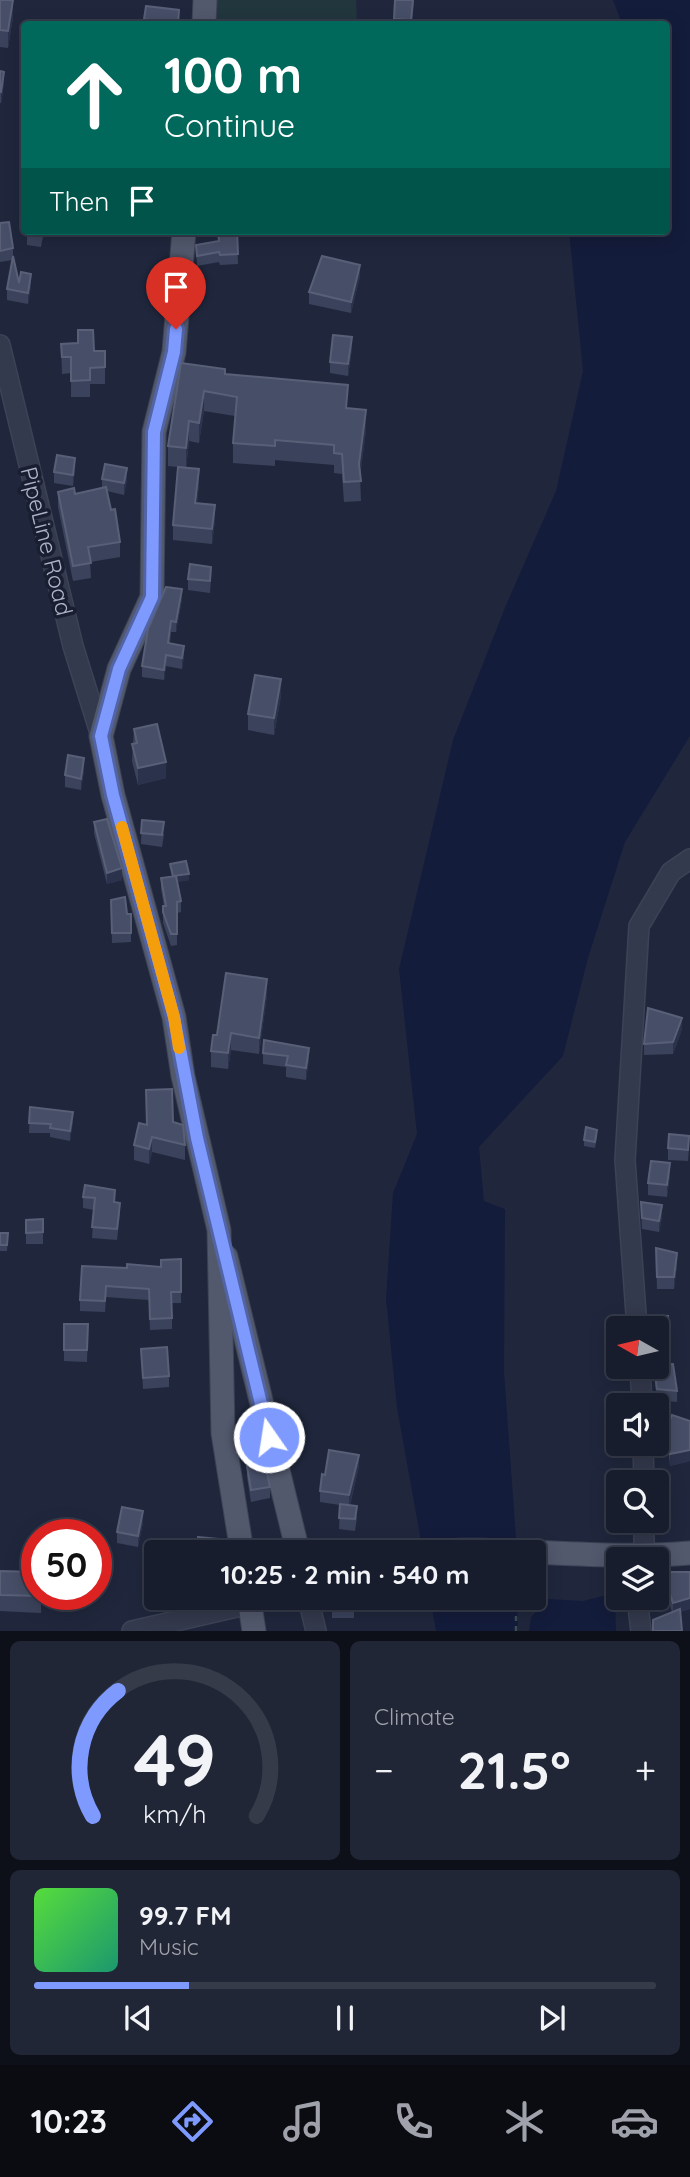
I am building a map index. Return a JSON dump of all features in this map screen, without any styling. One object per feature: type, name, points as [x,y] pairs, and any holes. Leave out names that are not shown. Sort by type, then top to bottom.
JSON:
[{"type":"main road","points":[[204,21],[205,0]]},
{"type":"main road","points":[[184,235],[174,352],[154,432],[152,597],[119,669],[101,736],[113,795],[174,1017],[183,1076],[295,1540]]},
{"type":"main road","points":[[219,1230],[223,1433],[240,1540]]},
{"type":"main road","points":[[546,1552],[606,1555]]},
{"type":"main road","points":[[669,1555],[690,1553]]},
{"type":"main road","points":[[250,1610],[254,1631]]},
{"type":"street","name":"PipeLine Road","points":[[0,345],[73,646],[101,736]]},
{"type":"street","points":[[636,1316],[625,1160],[639,926],[671,872],[690,859]]},
{"type":"street","points":[[132,1631],[214,1610]]},
{"type":"street","points":[[312,1610],[316,1631]]},
{"type":"street","points":[[638,1610],[641,1631]]},
{"type":"path","points":[[516,1610],[516,1631]]},
{"type":"shaded area","points":[[217,0],[356,0],[357,21],[217,21]]},
{"type":"water","points":[[613,0],[690,0],[690,736],[625,842],[588,958],[563,1056],[479,1147],[484,1201],[505,1209],[504,1371],[516,1540],[421,1540],[397,1408],[386,1299],[393,1193],[417,1134],[399,969],[453,740],[506,605],[556,491],[583,371],[569,235],[670,235],[670,21],[621,21]]},
{"type":"water","points":[[606,1596],[606,1610],[615,1610],[616,1631],[529,1631],[531,1617],[538,1610],[546,1610],[548,1599],[583,1601]]},
{"type":"water","points":[[432,1610],[517,1610],[518,1631],[436,1631]]},
{"type":"building","points":[[0,0],[13,0],[8,31],[0,30]]},
{"type":"building","points":[[395,0],[413,0],[411,20],[394,19]]},
{"type":"building","points":[[146,6],[179,10],[178,21],[144,19]]},
{"type":"building","points":[[0,71],[4,72],[1,92],[0,92]]},
{"type":"building","points":[[9,222],[13,248],[0,251],[0,223]]},
{"type":"building","points":[[218,235],[237,235],[238,254],[220,255],[219,252],[197,256],[196,245],[219,241]]},
{"type":"building","points":[[13,256],[19,283],[21,272],[31,274],[28,293],[7,289]]},
{"type":"building","points":[[322,256],[360,265],[351,302],[309,292]]},
{"type":"building","points":[[78,330],[93,330],[94,351],[105,351],[105,367],[90,368],[90,380],[71,381],[71,357],[62,357],[61,344],[78,343]]},
{"type":"building","points":[[333,335],[352,337],[348,364],[330,362]]},
{"type":"building","points":[[181,363],[225,369],[225,374],[348,385],[346,408],[366,410],[359,464],[361,481],[344,482],[342,454],[334,453],[334,445],[275,440],[275,446],[233,443],[237,397],[204,391],[199,423],[189,421],[186,448],[168,446]]},
{"type":"building","points":[[57,455],[75,458],[73,475],[54,472]]},
{"type":"building","points":[[105,464],[127,468],[124,483],[102,479]]},
{"type":"building","points":[[178,467],[199,469],[195,503],[215,505],[212,529],[173,525]]},
{"type":"building","points":[[106,487],[111,510],[115,509],[120,542],[88,547],[91,563],[73,566],[58,492],[74,488],[75,494]]},
{"type":"building","points":[[190,564],[211,567],[210,581],[188,579]]},
{"type":"building","points":[[166,587],[182,589],[176,622],[171,621],[168,643],[184,646],[182,658],[166,655],[164,670],[142,666],[148,629]]},
{"type":"building","points":[[255,675],[281,679],[274,718],[248,714]]},
{"type":"building","points":[[157,724],[166,762],[138,768],[132,744],[137,743],[134,729]]},
{"type":"building","points":[[68,755],[84,758],[81,779],[65,775]]},
{"type":"building","points":[[107,819],[122,868],[107,873],[94,822]]},
{"type":"building","points":[[142,820],[164,822],[162,835],[141,833]]},
{"type":"building","points":[[186,861],[189,874],[173,876],[170,864]]},
{"type":"building","points":[[176,876],[181,901],[177,902],[177,934],[171,934],[163,912],[163,906],[166,906],[161,878]]},
{"type":"building","points":[[125,897],[127,914],[131,914],[131,933],[112,933],[111,900]]},
{"type":"building","points":[[226,973],[267,979],[259,1038],[231,1033],[228,1053],[211,1051],[213,1035],[217,1035]]},
{"type":"building","points":[[648,1008],[682,1018],[673,1042],[644,1044]]},
{"type":"building","points":[[264,1040],[309,1048],[306,1068],[286,1065],[288,1056],[263,1053]]},
{"type":"building","points":[[172,1089],[173,1122],[183,1125],[185,1145],[152,1137],[149,1149],[134,1145],[139,1123],[147,1125],[146,1090]]},
{"type":"building","points":[[30,1107],[73,1112],[70,1131],[50,1128],[51,1124],[29,1123]]},
{"type":"building","points":[[586,1127],[597,1130],[595,1142],[584,1140]]},
{"type":"building","points":[[669,1134],[689,1136],[688,1150],[668,1148]]},
{"type":"building","points":[[651,1161],[670,1163],[667,1185],[648,1183]]},
{"type":"building","points":[[85,1185],[115,1190],[114,1202],[120,1203],[117,1229],[92,1227],[95,1198],[83,1197]]},
{"type":"building","points":[[641,1202],[662,1205],[659,1221],[642,1218]]},
{"type":"building","points":[[43,1219],[43,1232],[26,1233],[26,1220]]},
{"type":"building","points":[[0,1233],[8,1233],[7,1245],[0,1245]]},
{"type":"building","points":[[656,1248],[677,1253],[674,1277],[657,1277]]},
{"type":"building","points":[[181,1259],[181,1292],[171,1292],[172,1318],[150,1319],[149,1289],[106,1286],[105,1301],[80,1300],[82,1266],[127,1268],[127,1264],[161,1267],[161,1260]]},
{"type":"building","points":[[64,1324],[88,1324],[87,1350],[64,1350]]},
{"type":"building","points":[[167,1347],[169,1376],[143,1378],[141,1349]]},
{"type":"building","points":[[669,1364],[673,1364],[677,1391],[657,1389],[656,1379],[669,1379]]},
{"type":"building","points":[[672,1415],[690,1421],[690,1450],[670,1454],[669,1423]]},
{"type":"building","points":[[329,1450],[359,1455],[349,1495],[320,1491]]},
{"type":"building","points":[[265,1463],[270,1487],[251,1490],[247,1466]]},
{"type":"building","points":[[340,1504],[357,1506],[355,1519],[339,1518]]},
{"type":"building","points":[[122,1507],[143,1511],[138,1536],[117,1532]]},
{"type":"building","points":[[198,1537],[218,1539],[218,1540],[198,1540]]},
{"type":"building","points":[[0,1571],[21,1572],[21,1596],[0,1595]]},
{"type":"building","points":[[669,1572],[690,1572],[690,1598],[673,1603]]},
{"type":"building","points":[[680,1609],[682,1631],[653,1631],[653,1620]]},
{"type":"slow traffic","points":[[122,827],[174,1017],[179,1048]]},
{"type":"route","points":[[176,329],[174,352],[154,432],[152,597],[119,669],[101,736],[113,795],[174,1017],[183,1076],[197,1138],[269,1437]]}]
